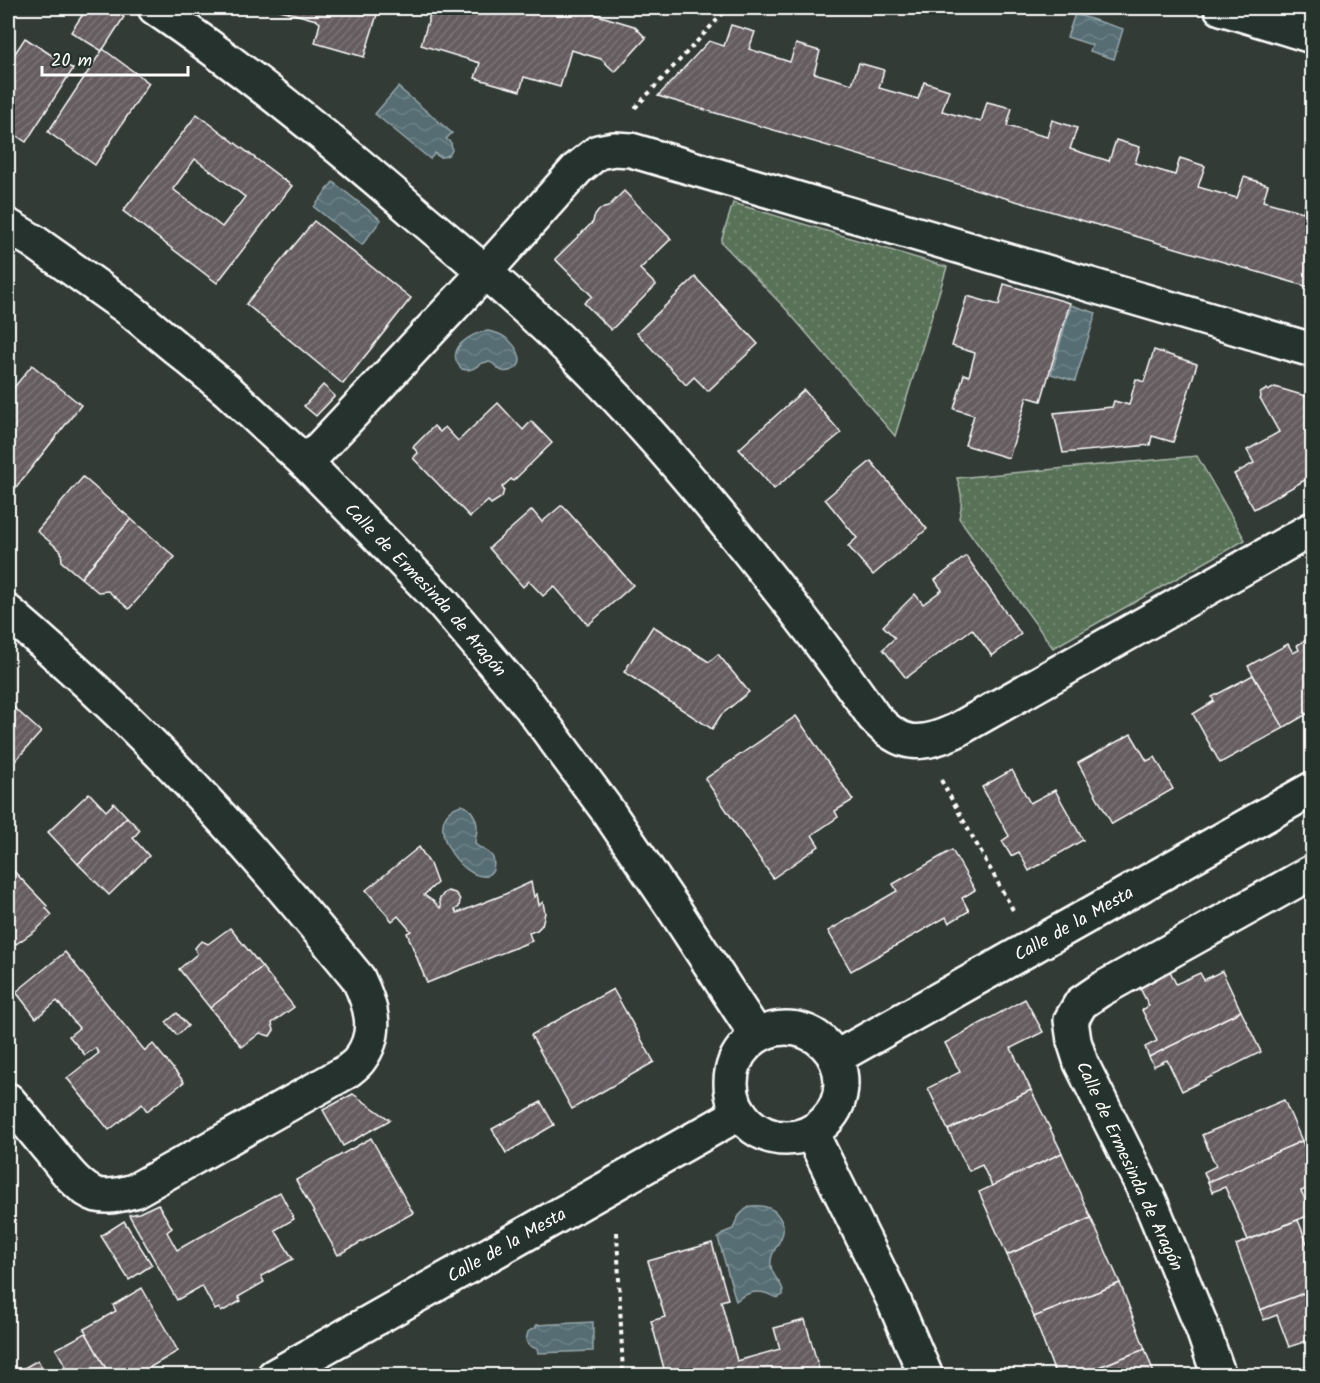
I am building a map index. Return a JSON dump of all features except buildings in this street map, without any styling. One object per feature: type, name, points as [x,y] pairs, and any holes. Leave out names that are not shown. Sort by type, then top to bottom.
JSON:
[{"type":"street","points":[[155,8],[209,46],[337,145],[485,272],[586,365],[669,456],[735,534],[807,625],[874,717],[893,734],[911,742],[940,738],[1312,529]]},
{"type":"street","points":[[1221,8],[1302,24]]},
{"type":"street","points":[[306,463],[485,272],[577,169],[598,152],[614,149],[631,150],[1312,350]]},
{"type":"street","name":"Calle de Ermesinda de Aragón","points":[[8,226],[129,309],[226,389],[306,463],[443,603],[530,706],[607,810],[757,1036]]},
{"type":"street","points":[[8,612],[96,691],[212,808],[358,978],[368,998],[372,1013],[367,1048],[359,1061],[346,1072],[134,1191],[121,1195],[96,1195],[83,1188],[8,1100]]},
{"type":"street","name":"Calle de la Mesta","points":[[835,1058],[1312,789]]},
{"type":"street","name":"Calle de Ermesinda de Aragón","points":[[1219,1376],[1203,1330],[1150,1201],[1081,1063],[1074,1041],[1071,1020],[1081,1003],[1100,990],[1312,872]]},
{"type":"street","points":[[795,1028],[812,1034],[826,1045],[835,1058],[841,1081],[838,1102],[826,1120],[811,1132],[799,1137],[768,1135],[759,1131],[750,1125],[740,1113],[732,1096],[731,1072],[734,1063],[745,1046],[765,1032],[795,1028]]},
{"type":"street","name":"Calle de la Mesta","points":[[274,1376],[740,1113]]},
{"type":"street","points":[[811,1132],[893,1299],[926,1376]]},
{"type":"path","points":[[598,152],[613,131],[728,8]]},
{"type":"path","points":[[920,742],[1015,914]]},
{"type":"path","points":[[615,1183],[623,1376]]},
{"type":"green space","points":[[733,203],[947,267],[895,436],[785,308],[721,242]]},
{"type":"green space","points":[[1197,456],[1245,540],[1053,648],[959,518],[961,498],[957,478]]},
{"type":"water","points":[[1075,14],[1123,29],[1114,59],[1090,51],[1092,45],[1067,37]]},
{"type":"water","points":[[398,87],[452,133],[446,139],[451,143],[450,154],[442,157],[435,153],[430,159],[375,114]]},
{"type":"water","points":[[333,182],[381,220],[362,245],[314,207]]},
{"type":"water","points":[[1071,305],[1096,313],[1075,381],[1051,374]]},
{"type":"water","points":[[488,331],[502,335],[514,345],[519,355],[519,365],[509,371],[502,371],[488,362],[473,369],[462,369],[457,362],[457,349],[467,339]]},
{"type":"water","points":[[461,805],[473,813],[476,820],[475,844],[492,856],[493,870],[487,876],[477,875],[466,869],[456,859],[443,835],[443,823],[449,812]]},
{"type":"water","points":[[751,1206],[772,1209],[782,1222],[782,1235],[773,1253],[771,1266],[783,1295],[776,1298],[765,1293],[754,1292],[736,1301],[718,1238],[733,1229],[739,1215]]},
{"type":"water","points":[[593,1322],[593,1351],[538,1353],[537,1349],[528,1345],[526,1340],[528,1332],[536,1328],[536,1325]]}]
